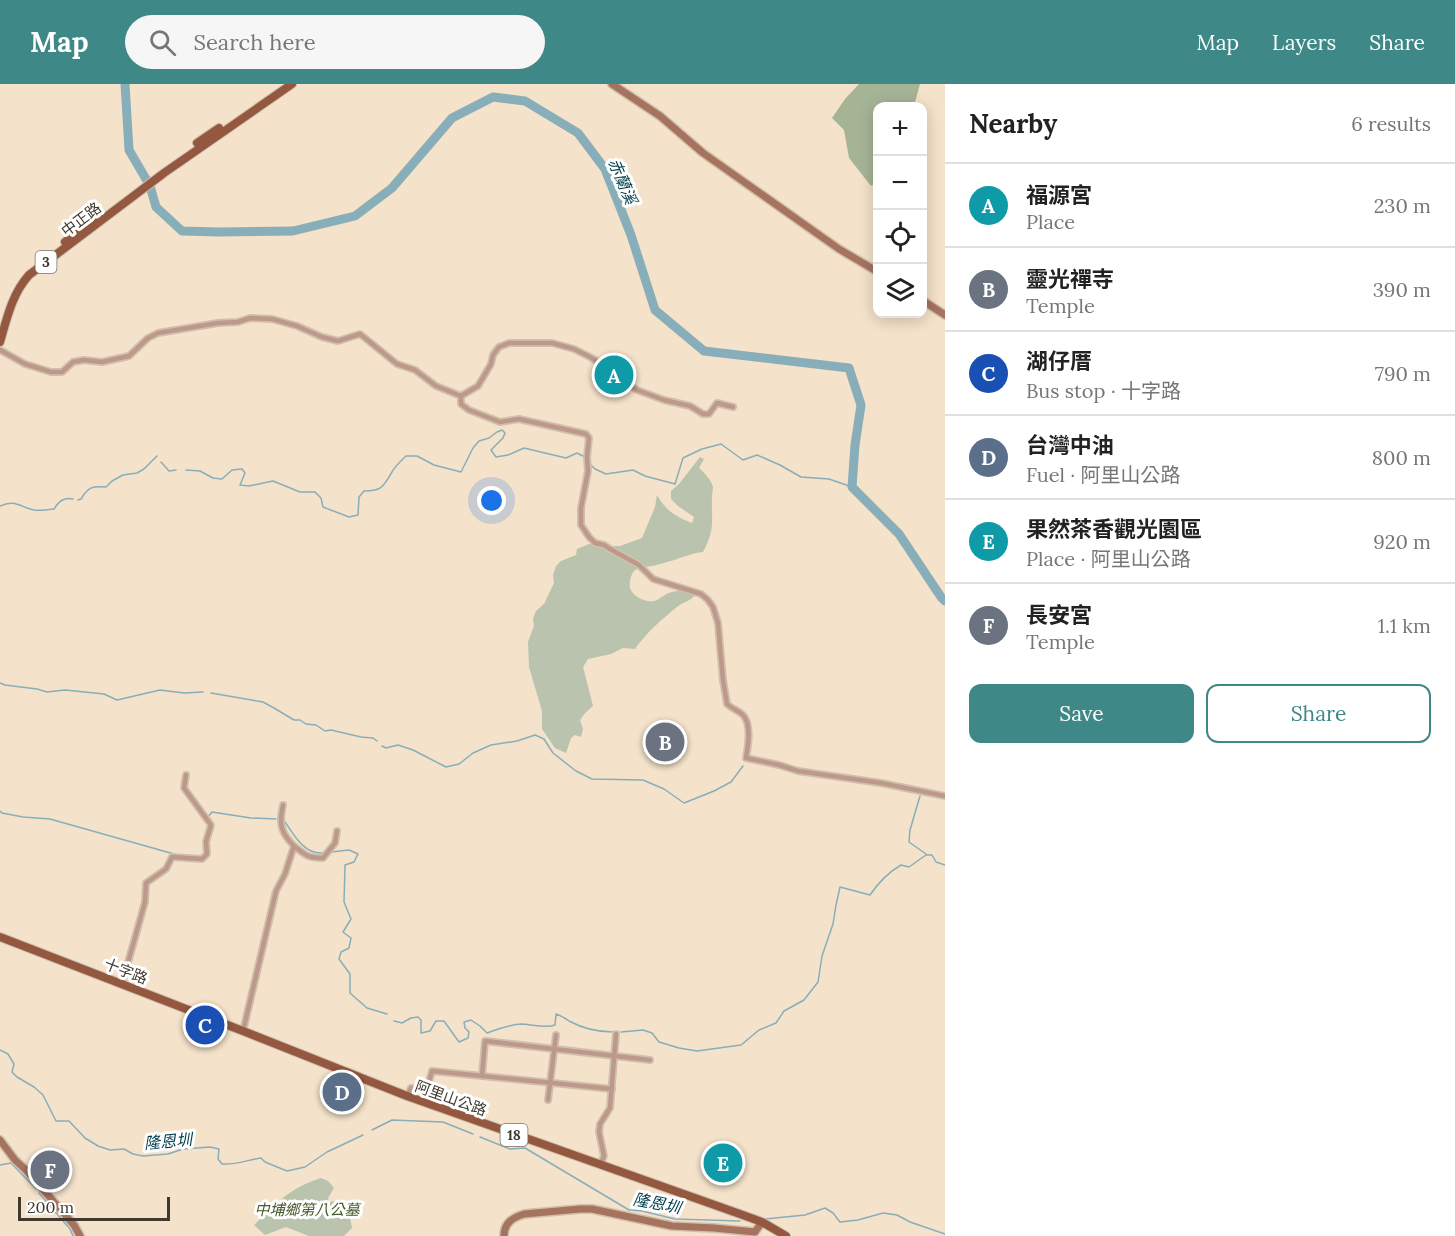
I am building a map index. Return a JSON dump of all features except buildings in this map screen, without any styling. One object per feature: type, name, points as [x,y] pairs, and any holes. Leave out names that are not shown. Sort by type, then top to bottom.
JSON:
[{"type":"main road","name":"3","points":[[121,203],[284,84]]},
{"type":"main road","name":"3","points":[[162,171],[292,84]]},
{"type":"main road","name":"中正路","points":[[0,325],[6,304],[14,288],[31,267],[84,227],[121,203]]},
{"type":"main road","name":"中正路","points":[[0,342],[10,305],[22,283],[29,275],[121,203]]},
{"type":"main road","name":"十字路","points":[[0,937],[243,1031]]},
{"type":"main road","name":"阿里山公路","points":[[243,1031],[407,1096],[762,1222],[786,1236]]},
{"type":"street","points":[[612,84],[660,116],[703,153],[839,249],[873,269]]},
{"type":"street","points":[[927,303],[945,315]]},
{"type":"street","points":[[0,350],[25,364],[51,372],[62,372],[73,362],[84,360],[102,362],[129,356],[148,338],[158,333],[265,317],[338,341],[360,334],[397,364],[415,370],[436,386],[461,396]]},
{"type":"street","points":[[461,396],[478,386],[493,355],[500,347],[509,343],[552,343],[574,349],[590,357],[620,375],[637,390],[690,406],[703,414],[709,414],[717,403],[733,407]]},
{"type":"street","points":[[461,396],[461,404],[469,410],[500,422],[519,419],[586,434],[588,471],[581,508],[581,525],[595,543],[604,545],[639,565],[653,579],[701,594],[713,607],[718,623],[727,704],[747,719],[749,741],[746,758],[798,771],[881,783],[945,796]]},
{"type":"street","points":[[122,984],[145,902],[146,883],[166,869],[172,857],[202,859],[207,854],[206,842],[211,825],[184,788],[186,775]]},
{"type":"street","points":[[283,805],[280,817],[285,836],[305,855],[323,858],[335,843],[337,831]]},
{"type":"street","points":[[243,1031],[276,891],[285,874],[294,846]]},
{"type":"street","points":[[600,1165],[604,1156],[599,1132],[600,1124],[610,1108],[616,1034]]},
{"type":"street","points":[[548,1100],[556,1035]]},
{"type":"street","points":[[482,1076],[485,1041],[650,1060]]},
{"type":"street","points":[[407,1096],[411,1088],[427,1089],[432,1071],[612,1089]]},
{"type":"street","points":[[0,1140],[15,1160],[74,1225],[80,1236]]},
{"type":"street","points":[[504,1236],[507,1224],[524,1214],[580,1209],[597,1210],[680,1227],[755,1232],[762,1222]]},
{"type":"green space","points":[[859,84],[920,84],[915,102],[873,102],[873,185],[871,186],[849,158],[844,130],[832,118]]},
{"type":"green space","points":[[700,457],[704,459],[699,468],[713,487],[711,530],[703,552],[658,565],[638,568],[631,576],[630,584],[631,591],[635,595],[648,601],[656,600],[675,591],[696,593],[660,621],[635,649],[623,648],[611,654],[588,659],[583,667],[593,706],[580,720],[583,729],[581,737],[575,735],[571,738],[566,753],[555,748],[542,729],[542,711],[529,667],[528,642],[534,626],[533,619],[536,611],[544,604],[554,583],[553,575],[556,566],[561,561],[576,555],[577,549],[589,544],[611,548],[642,538],[655,507],[657,495],[672,513],[692,523],[694,517],[671,499],[671,491]]},
{"type":"green space","name":"中埔鄉第八公墓","points":[[321,1178],[328,1181],[334,1188],[328,1198],[329,1202],[336,1201],[349,1213],[352,1228],[344,1236],[309,1236],[286,1227],[265,1235],[254,1225],[292,1191]]},
{"type":"waterway","name":"赤蘭溪","points":[[125,84],[129,150],[150,186],[156,207],[182,231],[293,231],[355,216],[392,188],[452,118],[493,97],[525,101],[578,133],[605,169],[631,235],[655,310],[704,351],[849,368],[861,405],[852,487],[899,534],[945,601]]},
{"type":"waterway","points":[[186,470],[200,471],[213,478],[222,479],[232,470],[242,469],[245,473],[240,485],[249,486],[273,481],[300,492],[315,492],[321,498],[323,507],[349,517],[358,515],[359,497],[364,491],[382,487],[406,456],[417,456],[434,465],[461,472],[479,441],[502,430],[505,433],[503,438],[491,450],[496,457],[524,448],[566,458],[577,453],[583,456]]},
{"type":"waterway","points":[[591,465],[606,474],[633,470],[645,476],[675,484],[683,458],[702,449],[721,444],[743,460],[757,455],[801,477],[829,479],[852,487]]},
{"type":"waterway","points":[[78,500],[91,488],[106,487],[123,475],[137,473],[157,456]]},
{"type":"waterway","points":[[161,462],[169,471],[176,470]]},
{"type":"waterway","points":[[0,506],[14,503],[34,510],[46,510],[54,509],[64,499],[73,499]]},
{"type":"waterway","points":[[0,683],[47,692],[65,690],[104,694],[117,700],[160,690],[184,693],[203,692]]},
{"type":"waterway","points":[[211,693],[263,702],[294,720],[316,725],[325,731],[331,730],[373,738],[377,741]]},
{"type":"waterway","points":[[382,746],[386,748],[398,745],[446,767],[459,764],[473,753],[491,745],[517,741],[535,735],[544,739],[553,753],[576,771],[592,779],[643,780],[664,789],[684,803],[731,782],[743,766]]},
{"type":"waterway","points":[[920,796],[910,830],[909,842],[926,854]]},
{"type":"waterway","points":[[0,811],[23,817],[50,819],[174,854]]},
{"type":"waterway","points":[[208,817],[212,812],[276,819]]},
{"type":"waterway","points":[[283,819],[304,846],[309,850],[322,853]]},
{"type":"waterway","points":[[208,848],[209,838]]},
{"type":"waterway","points":[[331,852],[349,850],[358,854],[354,862],[345,865],[344,902],[351,919],[343,932],[351,938],[349,948],[341,952],[339,959],[350,974],[350,993],[367,1008],[387,1014]]},
{"type":"waterway","points":[[621,1032],[643,1030],[652,1033],[659,1042],[697,1051],[741,1045],[759,1030],[776,1023],[784,1011],[804,1000],[818,982],[822,956],[833,924],[840,887],[870,895],[884,878],[901,865],[909,867],[926,855],[932,855],[936,862],[945,865]]},
{"type":"waterway","points":[[394,1021],[402,1023],[418,1017],[421,1020],[421,1033],[430,1031],[436,1021],[444,1021],[459,1042],[468,1038],[469,1032],[464,1022],[471,1020],[487,1033],[521,1024],[555,1025],[556,1014],[585,1028],[613,1032]]},
{"type":"waterway","name":"隆恩圳","points":[[0,1050],[8,1054],[14,1064],[12,1072],[43,1095],[56,1121],[69,1121],[85,1138],[110,1150],[124,1149],[143,1156],[210,1147],[219,1149],[218,1159],[222,1164],[261,1158],[287,1171],[305,1167],[327,1152],[363,1135]]},
{"type":"waterway","name":"隆恩圳","points":[[372,1130],[392,1120],[443,1122],[473,1134]]},
{"type":"waterway","name":"隆恩圳","points":[[480,1137],[510,1149],[525,1148],[629,1210],[675,1219],[740,1221]]},
{"type":"waterway","points":[[0,1165],[11,1163],[36,1189]]},
{"type":"waterway","points":[[39,1193],[70,1229],[73,1236]]},
{"type":"waterway","name":"隆恩圳","points":[[765,1219],[805,1215],[825,1208],[833,1213],[840,1222],[883,1213],[897,1215],[945,1234]]},
{"type":"place","name":"福源宮","points":[[614,375]]},
{"type":"place","name":"靈光禪寺","points":[[665,742]]},
{"type":"place","name":"湖仔厝","points":[[205,1025]]},
{"type":"place","name":"台灣中油","points":[[342,1092]]},
{"type":"place","name":"果然茶香觀光園區","points":[[723,1163]]},
{"type":"place","name":"長安宮","points":[[50,1170]]}]
